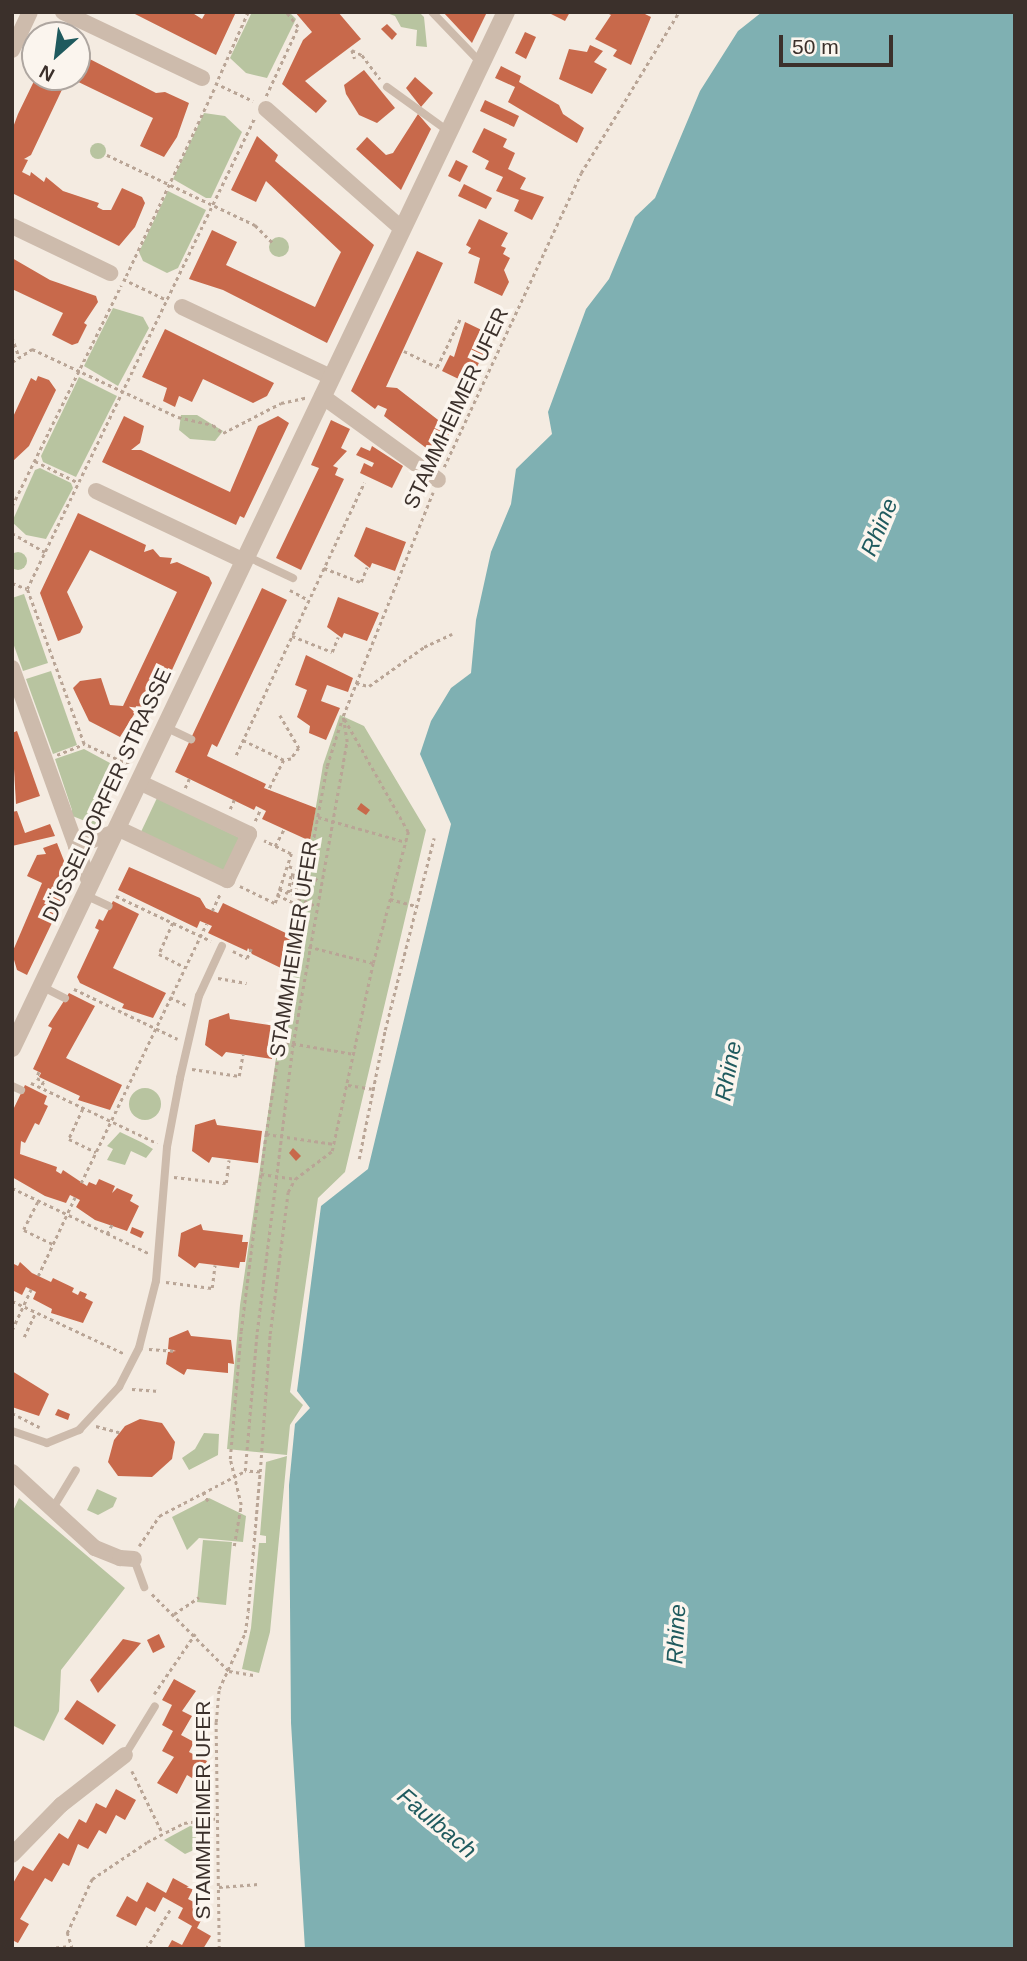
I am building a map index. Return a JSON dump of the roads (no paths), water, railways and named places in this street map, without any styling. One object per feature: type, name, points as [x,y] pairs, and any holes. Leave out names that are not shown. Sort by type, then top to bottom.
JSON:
[{"type":"street","points":[[12,50],[30,12]]},
{"type":"street","points":[[63,12],[209,81]]},
{"type":"street","name":"DÜSSELDORFER STRASSE","points":[[12,1048],[506,12]]},
{"type":"street","points":[[264,107],[402,229]]},
{"type":"street","points":[[12,226],[117,276]]},
{"type":"street","points":[[181,307],[331,377]]},
{"type":"street","points":[[322,396],[438,480]]},
{"type":"street","points":[[96,491],[245,558]]},
{"type":"street","points":[[12,668],[76,846],[87,890]]},
{"type":"street","points":[[76,846],[116,830],[227,880],[249,834],[141,777]]},
{"type":"street","points":[[12,1472],[95,1548],[120,1559],[134,1559]]},
{"type":"street","points":[[12,1855],[61,1805],[125,1755]]},
{"type":"lane","points":[[432,12],[481,64]]},
{"type":"lane","points":[[387,87],[448,131]]},
{"type":"lane","points":[[245,558],[293,578]]},
{"type":"lane","points":[[165,727],[191,739]]},
{"type":"lane","points":[[87,890],[109,906]]},
{"type":"lane","points":[[12,1432],[39,1443],[62,1438],[86,1423],[119,1387],[139,1348],[156,1281],[167,1147],[182,1068],[196,1009],[222,946]]},
{"type":"lane","points":[[41,986],[65,998]]},
{"type":"lane","points":[[12,1086],[21,1090]]},
{"type":"lane","points":[[53,1508],[76,1470]]},
{"type":"lane","points":[[134,1559],[144,1587]]},
{"type":"lane","points":[[125,1755],[155,1706]]},
{"type":"water","points":[[762,12],[1015,12],[1015,1949],[305,1949],[291,1723],[289,1485],[295,1424],[310,1408],[297,1391],[321,1206],[368,1169],[451,824],[420,754],[431,721],[451,688],[471,673],[476,620],[491,552],[511,504],[516,469],[552,434],[548,412],[586,309],[609,279],[635,217],[655,198],[700,91],[738,31]]},
{"type":"water label","name":"Rhine","points":[[879,527]]},
{"type":"water label","name":"Rhine","points":[[728,1071]]},
{"type":"water label","name":"Rhine","points":[[676,1634]]},
{"type":"water label","name":"Faulbach","points":[[437,1823]]}]
